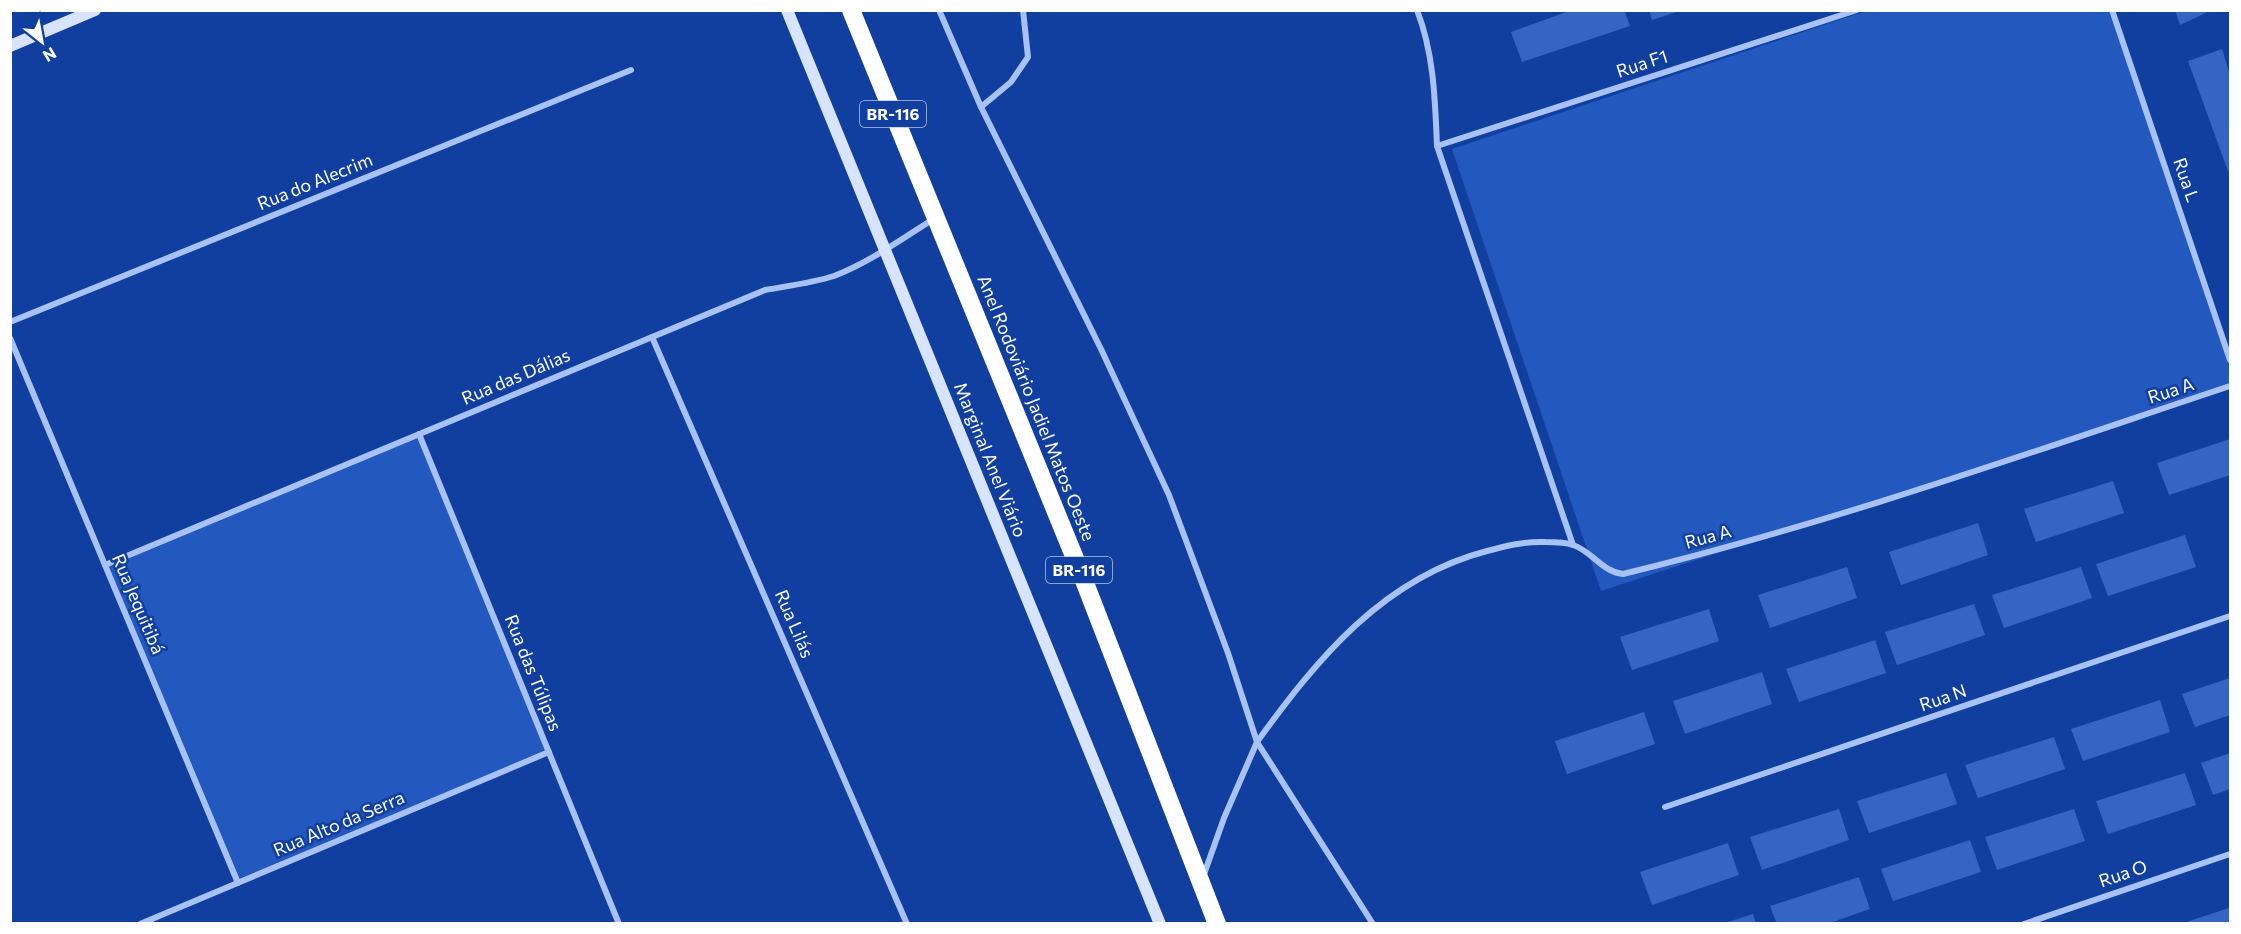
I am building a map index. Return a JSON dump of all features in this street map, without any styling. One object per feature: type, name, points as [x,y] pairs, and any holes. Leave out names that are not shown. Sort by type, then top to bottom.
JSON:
[{"type":"highway","name":"Anel Rodoviário Jadiel Matos Oeste","points":[[851,10],[1085,583],[1217,924]]},
{"type":"street","points":[[10,46],[95,10]]},
{"type":"street","name":"Marginal Anel Viário","points":[[787,10],[1160,924]]},
{"type":"street","points":[[939,10],[981,107],[1101,349],[1169,495],[1228,653],[1257,742],[1373,924]]},
{"type":"street","points":[[981,107],[1011,82],[1028,57],[1023,10]]},
{"type":"street","points":[[1201,882],[1224,818],[1257,742],[1299,684],[1333,646],[1371,611],[1419,578],[1469,556],[1519,543],[1545,542],[1573,545],[1437,146],[1435,91],[1426,33],[1417,10]]},
{"type":"street","name":"Rua F1","points":[[1437,146],[1857,10]]},
{"type":"street","name":"Rua L","points":[[2112,10],[2230,360]]},
{"type":"street","name":"Rua do Alecrim","points":[[10,322],[631,70]]},
{"type":"street","name":"Rua das Dálias","points":[[105,565],[765,290],[831,277],[859,265],[936,218]]},
{"type":"street","name":"Rua Lilás","points":[[652,337],[907,924]]},
{"type":"street","name":"Rua Jequitibá","points":[[10,338],[238,883]]},
{"type":"street","name":"Rua A","points":[[1573,545],[1611,573],[1623,574],[1709,553],[1897,497],[2230,386]]},
{"type":"street","name":"Rua das Túlipas","points":[[419,434],[618,924]]},
{"type":"street","name":"Rua N","points":[[1665,807],[2230,616]]},
{"type":"street","name":"Rua Alto da Serra","points":[[140,924],[549,752]]},
{"type":"street","name":"Rua O","points":[[2025,924],[2230,854]]},
{"type":"shaded area","points":[[1866,11],[2112,11],[2230,360],[2230,386],[1601,591],[1452,149]]},
{"type":"shaded area","points":[[419,434],[549,752],[238,883],[105,565]]},
{"type":"building","points":[[1572,10],[1624,10],[1630,26],[1522,62],[1511,32]]},
{"type":"building","points":[[1649,10],[1680,10],[1680,11],[1652,20]]},
{"type":"building","points":[[2175,10],[2212,10],[2180,25]]},
{"type":"building","points":[[2222,49],[2230,75],[2230,170],[2228,171],[2188,61]]},
{"type":"building","points":[[2230,439],[2230,475],[2169,495],[2157,463]]},
{"type":"building","points":[[2113,481],[2124,513],[2036,542],[2024,509]]},
{"type":"building","points":[[1978,523],[1988,555],[1901,585],[1889,552]]},
{"type":"building","points":[[2185,535],[2196,567],[2108,596],[2096,564]]},
{"type":"building","points":[[1847,567],[1857,598],[1770,628],[1758,595]]},
{"type":"building","points":[[2081,567],[2092,598],[2004,628],[1992,595]]},
{"type":"building","points":[[1974,604],[1985,635],[1897,665],[1885,632]]},
{"type":"building","points":[[1709,609],[1719,641],[1632,670],[1620,637]]},
{"type":"building","points":[[1875,640],[1886,673],[1799,702],[1786,669]]},
{"type":"building","points":[[1762,672],[1772,704],[1685,734],[1673,701]]},
{"type":"building","points":[[2230,678],[2230,715],[2195,727],[2182,694]]},
{"type":"building","points":[[2160,700],[2170,732],[2083,761],[2071,729]]},
{"type":"building","points":[[1644,712],[1655,744],[1567,774],[1555,741]]},
{"type":"building","points":[[2054,737],[2065,769],[1978,798],[1965,765]]},
{"type":"building","points":[[2230,753],[2230,789],[2213,795],[2201,763]]},
{"type":"building","points":[[1946,773],[1957,804],[1869,833],[1857,801]]},
{"type":"building","points":[[2185,773],[2196,805],[2108,834],[2096,801]]},
{"type":"building","points":[[1839,809],[1849,840],[1762,870],[1750,837]]},
{"type":"building","points":[[2074,809],[2085,841],[1997,870],[1985,837]]},
{"type":"building","points":[[1970,840],[1981,872],[1893,901],[1881,869]]},
{"type":"building","points":[[1728,843],[1739,875],[1652,905],[1640,872]]},
{"type":"building","points":[[1859,877],[1870,909],[1827,924],[1777,924],[1770,906]]},
{"type":"building","points":[[2229,908],[2230,924],[2183,924],[2183,923]]},
{"type":"building","points":[[1753,914],[1756,924],[1725,924],[1725,923]]}]
